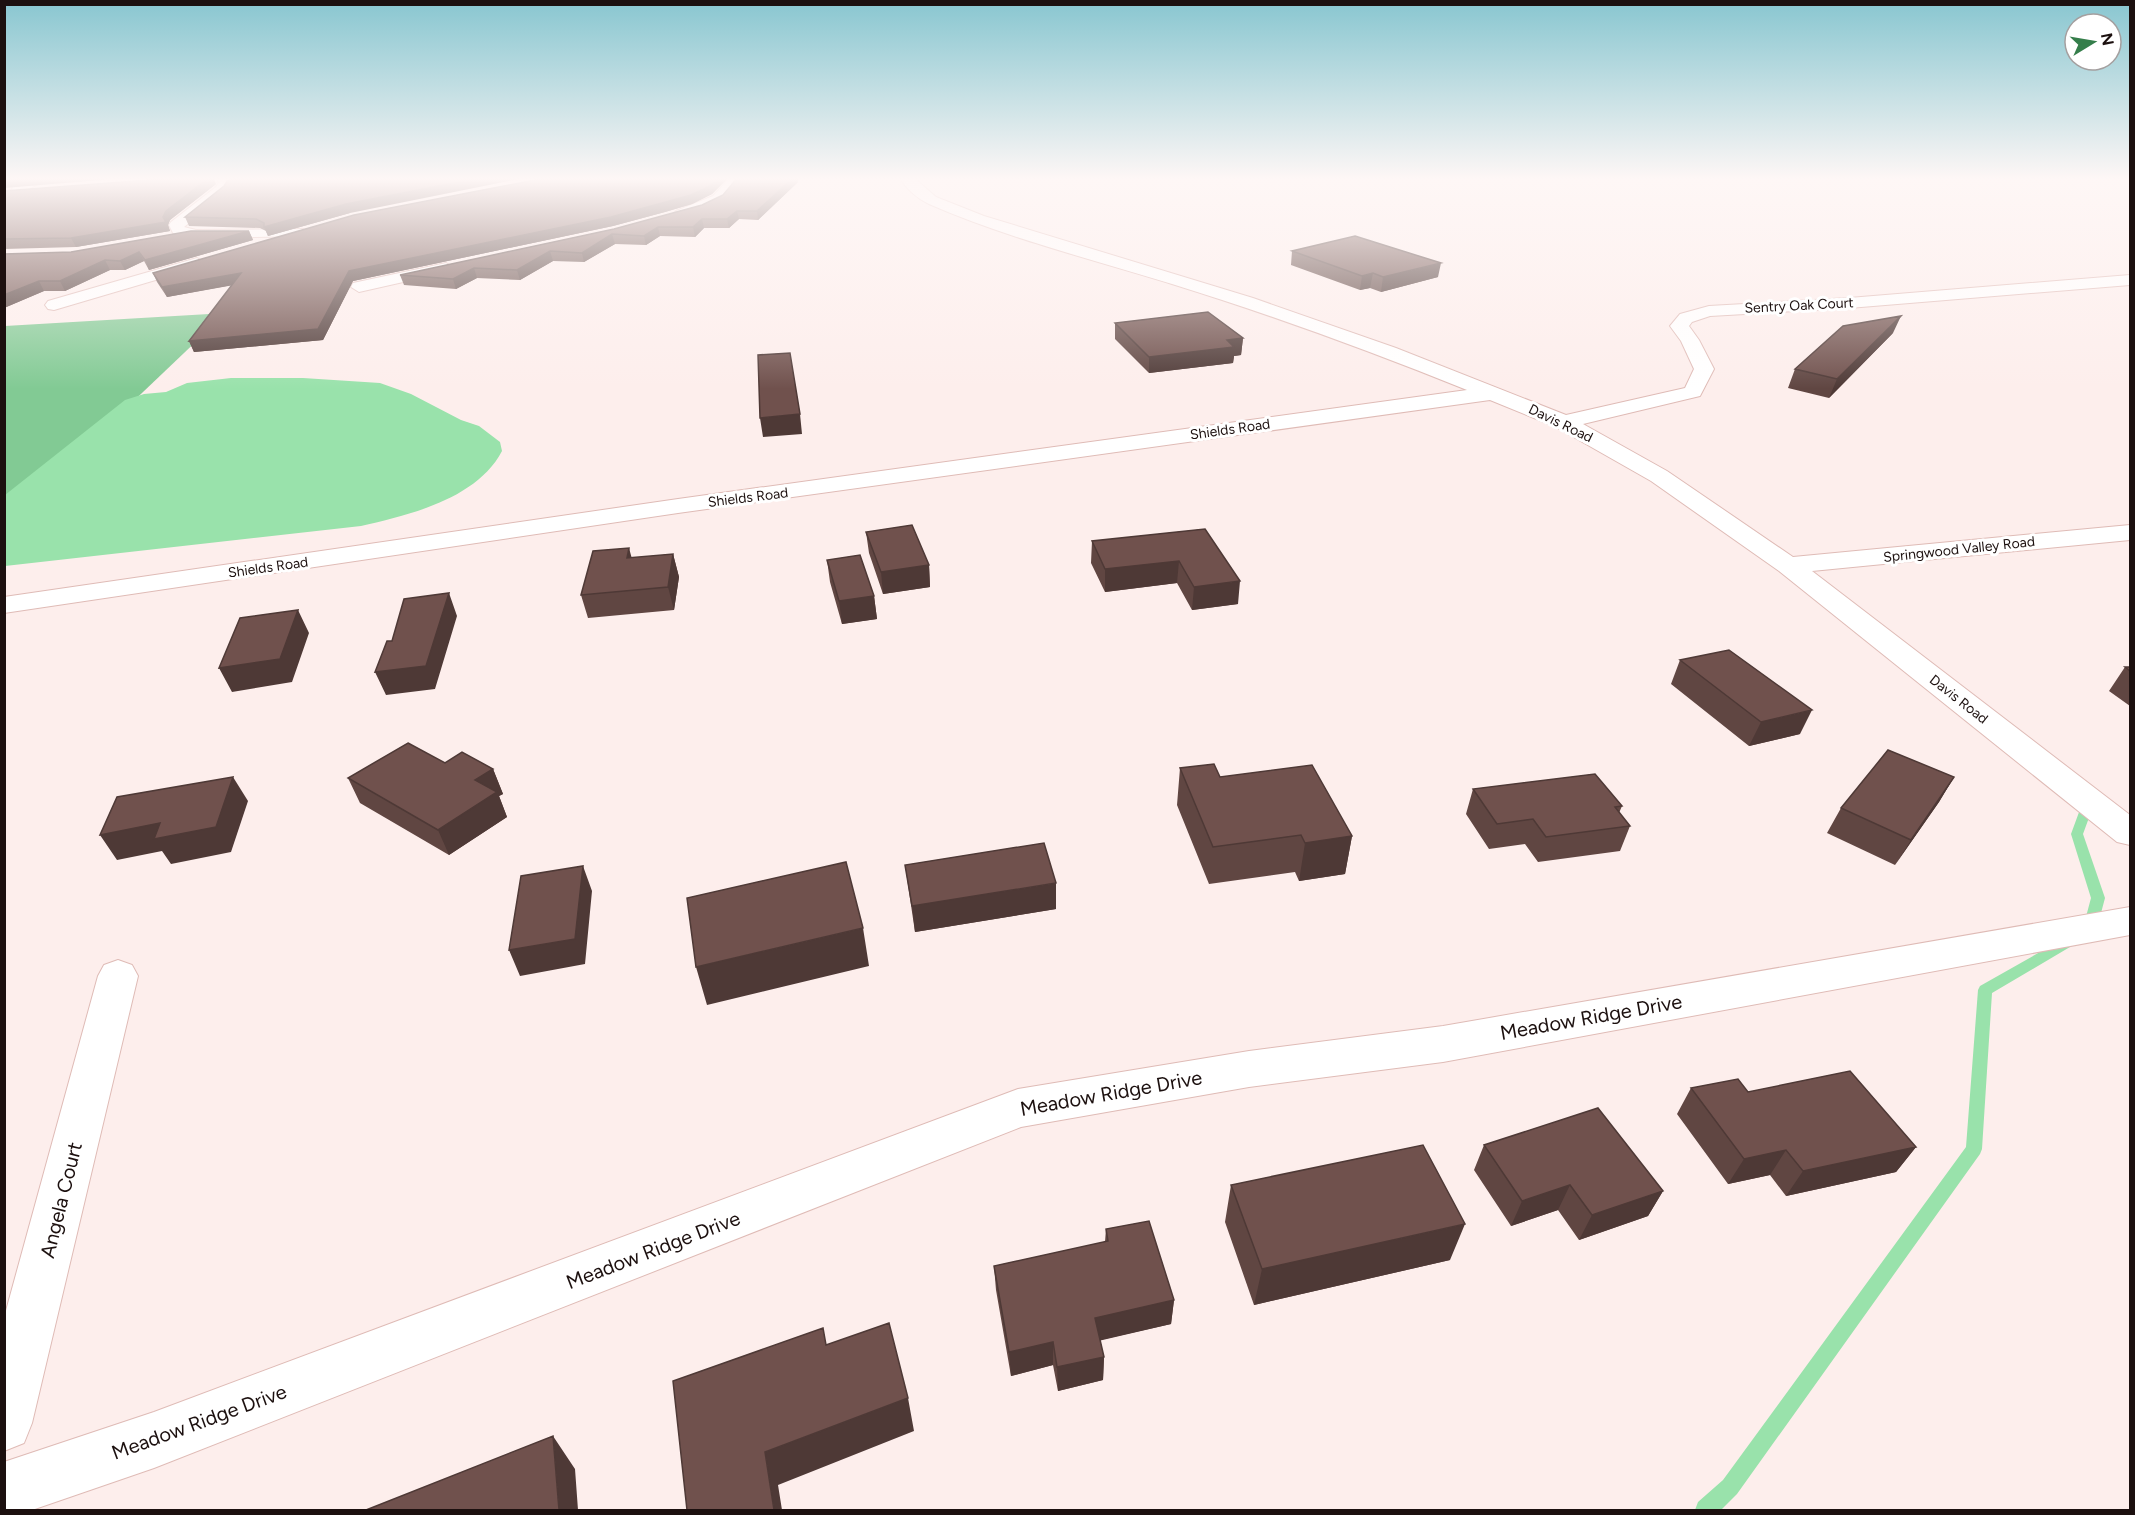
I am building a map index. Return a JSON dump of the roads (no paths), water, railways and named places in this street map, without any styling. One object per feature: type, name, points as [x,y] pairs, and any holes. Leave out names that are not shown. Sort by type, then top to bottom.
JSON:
[{"type":"street","points":[[248,249],[253,248]]},
{"type":"street","name":"Davis Road","points":[[1072,248],[1248,302],[1389,352],[1564,422],[1659,476],[1788,566],[2130,833]]},
{"type":"street","points":[[54,305],[216,258]]},
{"type":"street","points":[[359,287],[466,264]]},
{"type":"street","name":"Sentry Oak Court","points":[[1564,422],[1693,392],[1704,369],[1690,339],[1679,326],[1686,318],[1709,311],[1849,303],[2130,280]]},
{"type":"street","name":"Shields Road","points":[[4,605],[678,506],[1493,393]]},
{"type":"street","name":"Springwood Valley Road","points":[[1788,566],[2130,532]]},
{"type":"street","name":"Meadow Ridge Drive","points":[[4,1491],[154,1440],[1018,1108],[1249,1069],[1443,1044],[2130,921]]},
{"type":"street","name":"Angela Court","points":[[4,1423],[118,976]]},
{"type":"waterway","points":[[2088,804],[2077,834],[2098,898],[2090,928]]},
{"type":"waterway","points":[[1706,1510],[1730,1487],[1974,1149],[1985,990],[2070,940]]}]
